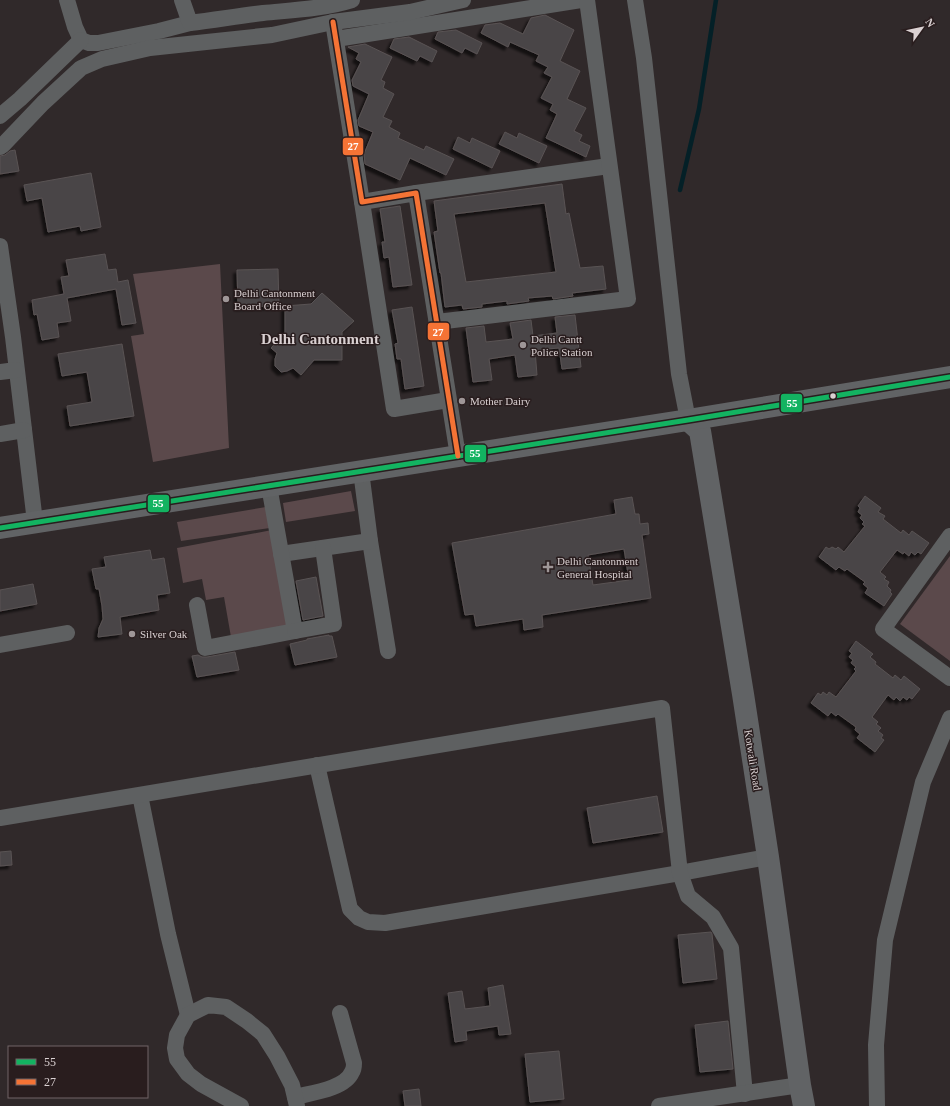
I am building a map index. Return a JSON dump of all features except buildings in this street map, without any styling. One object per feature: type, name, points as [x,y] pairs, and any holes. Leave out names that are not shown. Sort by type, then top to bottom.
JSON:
[{"type":"street","points":[[67,0],[75,27],[81,40],[89,44],[98,44],[190,23],[321,4],[339,4],[352,0]]},
{"type":"street","points":[[182,0],[190,23]]},
{"type":"street","points":[[0,147],[43,103],[81,68],[102,59],[150,48],[272,35],[333,22],[410,12],[463,0]]},
{"type":"street","points":[[336,39],[581,0]]},
{"type":"street","points":[[437,322],[628,300],[587,0]]},
{"type":"street","points":[[635,0],[644,58],[679,374],[688,420]]},
{"type":"street","points":[[333,22],[394,409],[448,400]]},
{"type":"street","points":[[0,116],[20,99],[81,40]]},
{"type":"street","points":[[362,202],[609,166]]},
{"type":"street","points":[[416,193],[458,456]]},
{"type":"street","points":[[0,246],[13,338],[35,522]]},
{"type":"street","points":[[0,372],[16,370]]},
{"type":"street","points":[[0,528],[688,420],[950,377]]},
{"type":"street","name":"Kotwali Road","points":[[688,420],[700,431],[743,694],[802,1096]]},
{"type":"street","points":[[0,434],[24,430]]},
{"type":"street","points":[[360,471],[388,651]]},
{"type":"street","points":[[270,486],[295,631]]},
{"type":"street","points":[[950,536],[883,629],[950,678]]},
{"type":"street","points":[[281,554],[370,541]]},
{"type":"street","points":[[197,606],[205,648],[334,624],[323,548]]},
{"type":"street","points":[[0,645],[67,633]]},
{"type":"street","points":[[0,818],[662,708],[680,874],[688,896],[713,917],[731,948],[745,1094]]},
{"type":"street","points":[[877,1106],[876,1045],[885,940],[923,782],[950,718]]},
{"type":"street","points":[[317,765],[350,909],[359,918],[368,922],[385,923],[680,874],[768,857]]},
{"type":"street","points":[[140,794],[168,934],[188,1015]]},
{"type":"street","points":[[241,1106],[201,1084],[188,1074],[177,1059],[175,1048],[177,1035],[188,1015],[208,1005],[226,1007],[263,1034],[277,1056],[292,1085],[296,1101],[344,1081],[354,1070],[354,1063],[340,1013]]},
{"type":"street","points":[[659,1106],[745,1094],[802,1096]]},
{"type":"shaded area","points":[[220,264],[229,448],[153,462],[131,336],[144,334],[133,274]]},
{"type":"shaded area","points":[[351,491],[355,511],[286,522],[283,503]]},
{"type":"shaded area","points":[[266,507],[270,528],[181,541],[177,522]]},
{"type":"shaded area","points":[[272,530],[290,626],[231,637],[224,597],[206,600],[202,579],[183,583],[177,548]]},
{"type":"shaded area","points":[[950,556],[950,661],[900,624]]},
{"type":"waterway","points":[[680,190],[699,109],[716,0]]},
{"type":"transit line","name":"27","points":[[333,22],[362,202],[416,193],[458,456]]},
{"type":"transit line","name":"55","points":[[0,528],[688,420],[950,377]]},
{"type":"place","name":"Delhi Cantonment Board Office","points":[[226,299]]},
{"type":"place","name":"Delhi Cantt Police Station","points":[[523,345]]},
{"type":"place","name":"Mother Dairy","points":[[462,401]]},
{"type":"place","name":"Delhi Cantonment General Hospital","points":[[548,567]]},
{"type":"place","name":"Silver Oak","points":[[132,634]]},
{"type":"district","name":"Delhi Cantonment","points":[[320,339]]}]
